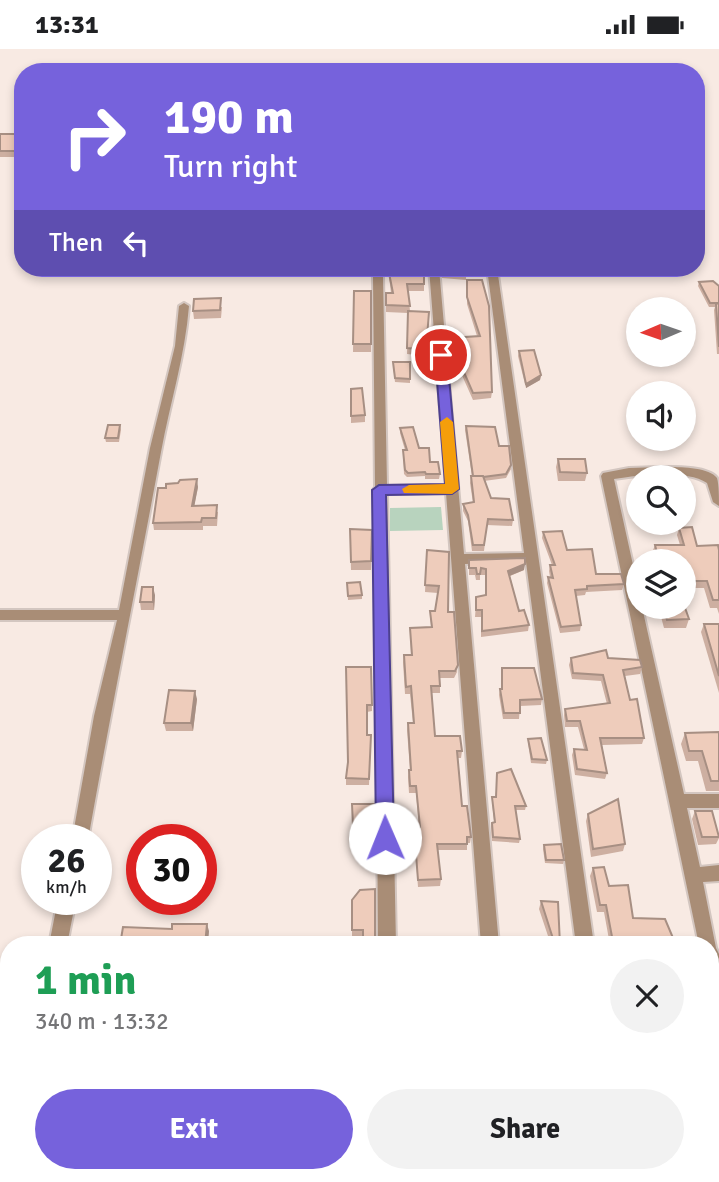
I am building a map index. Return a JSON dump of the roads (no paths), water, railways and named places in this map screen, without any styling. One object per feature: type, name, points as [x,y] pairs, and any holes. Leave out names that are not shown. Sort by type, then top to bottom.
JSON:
[{"type":"street","points":[[378,277],[387,936]]},
{"type":"street","points":[[435,277],[489,936]]},
{"type":"street","points":[[493,277],[584,936]]},
{"type":"street","points":[[83,824],[156,448],[180,346],[184,306]]},
{"type":"street","points":[[706,936],[607,476],[674,471],[702,474],[713,481],[719,502]]},
{"type":"street","points":[[379,490],[452,489]]},
{"type":"street","points":[[458,559],[533,557]]},
{"type":"street","points":[[0,615],[125,615]]},
{"type":"street","points":[[677,801],[719,801]]},
{"type":"street","points":[[692,875],[719,873]]},
{"type":"street","points":[[60,936],[64,915]]}]
